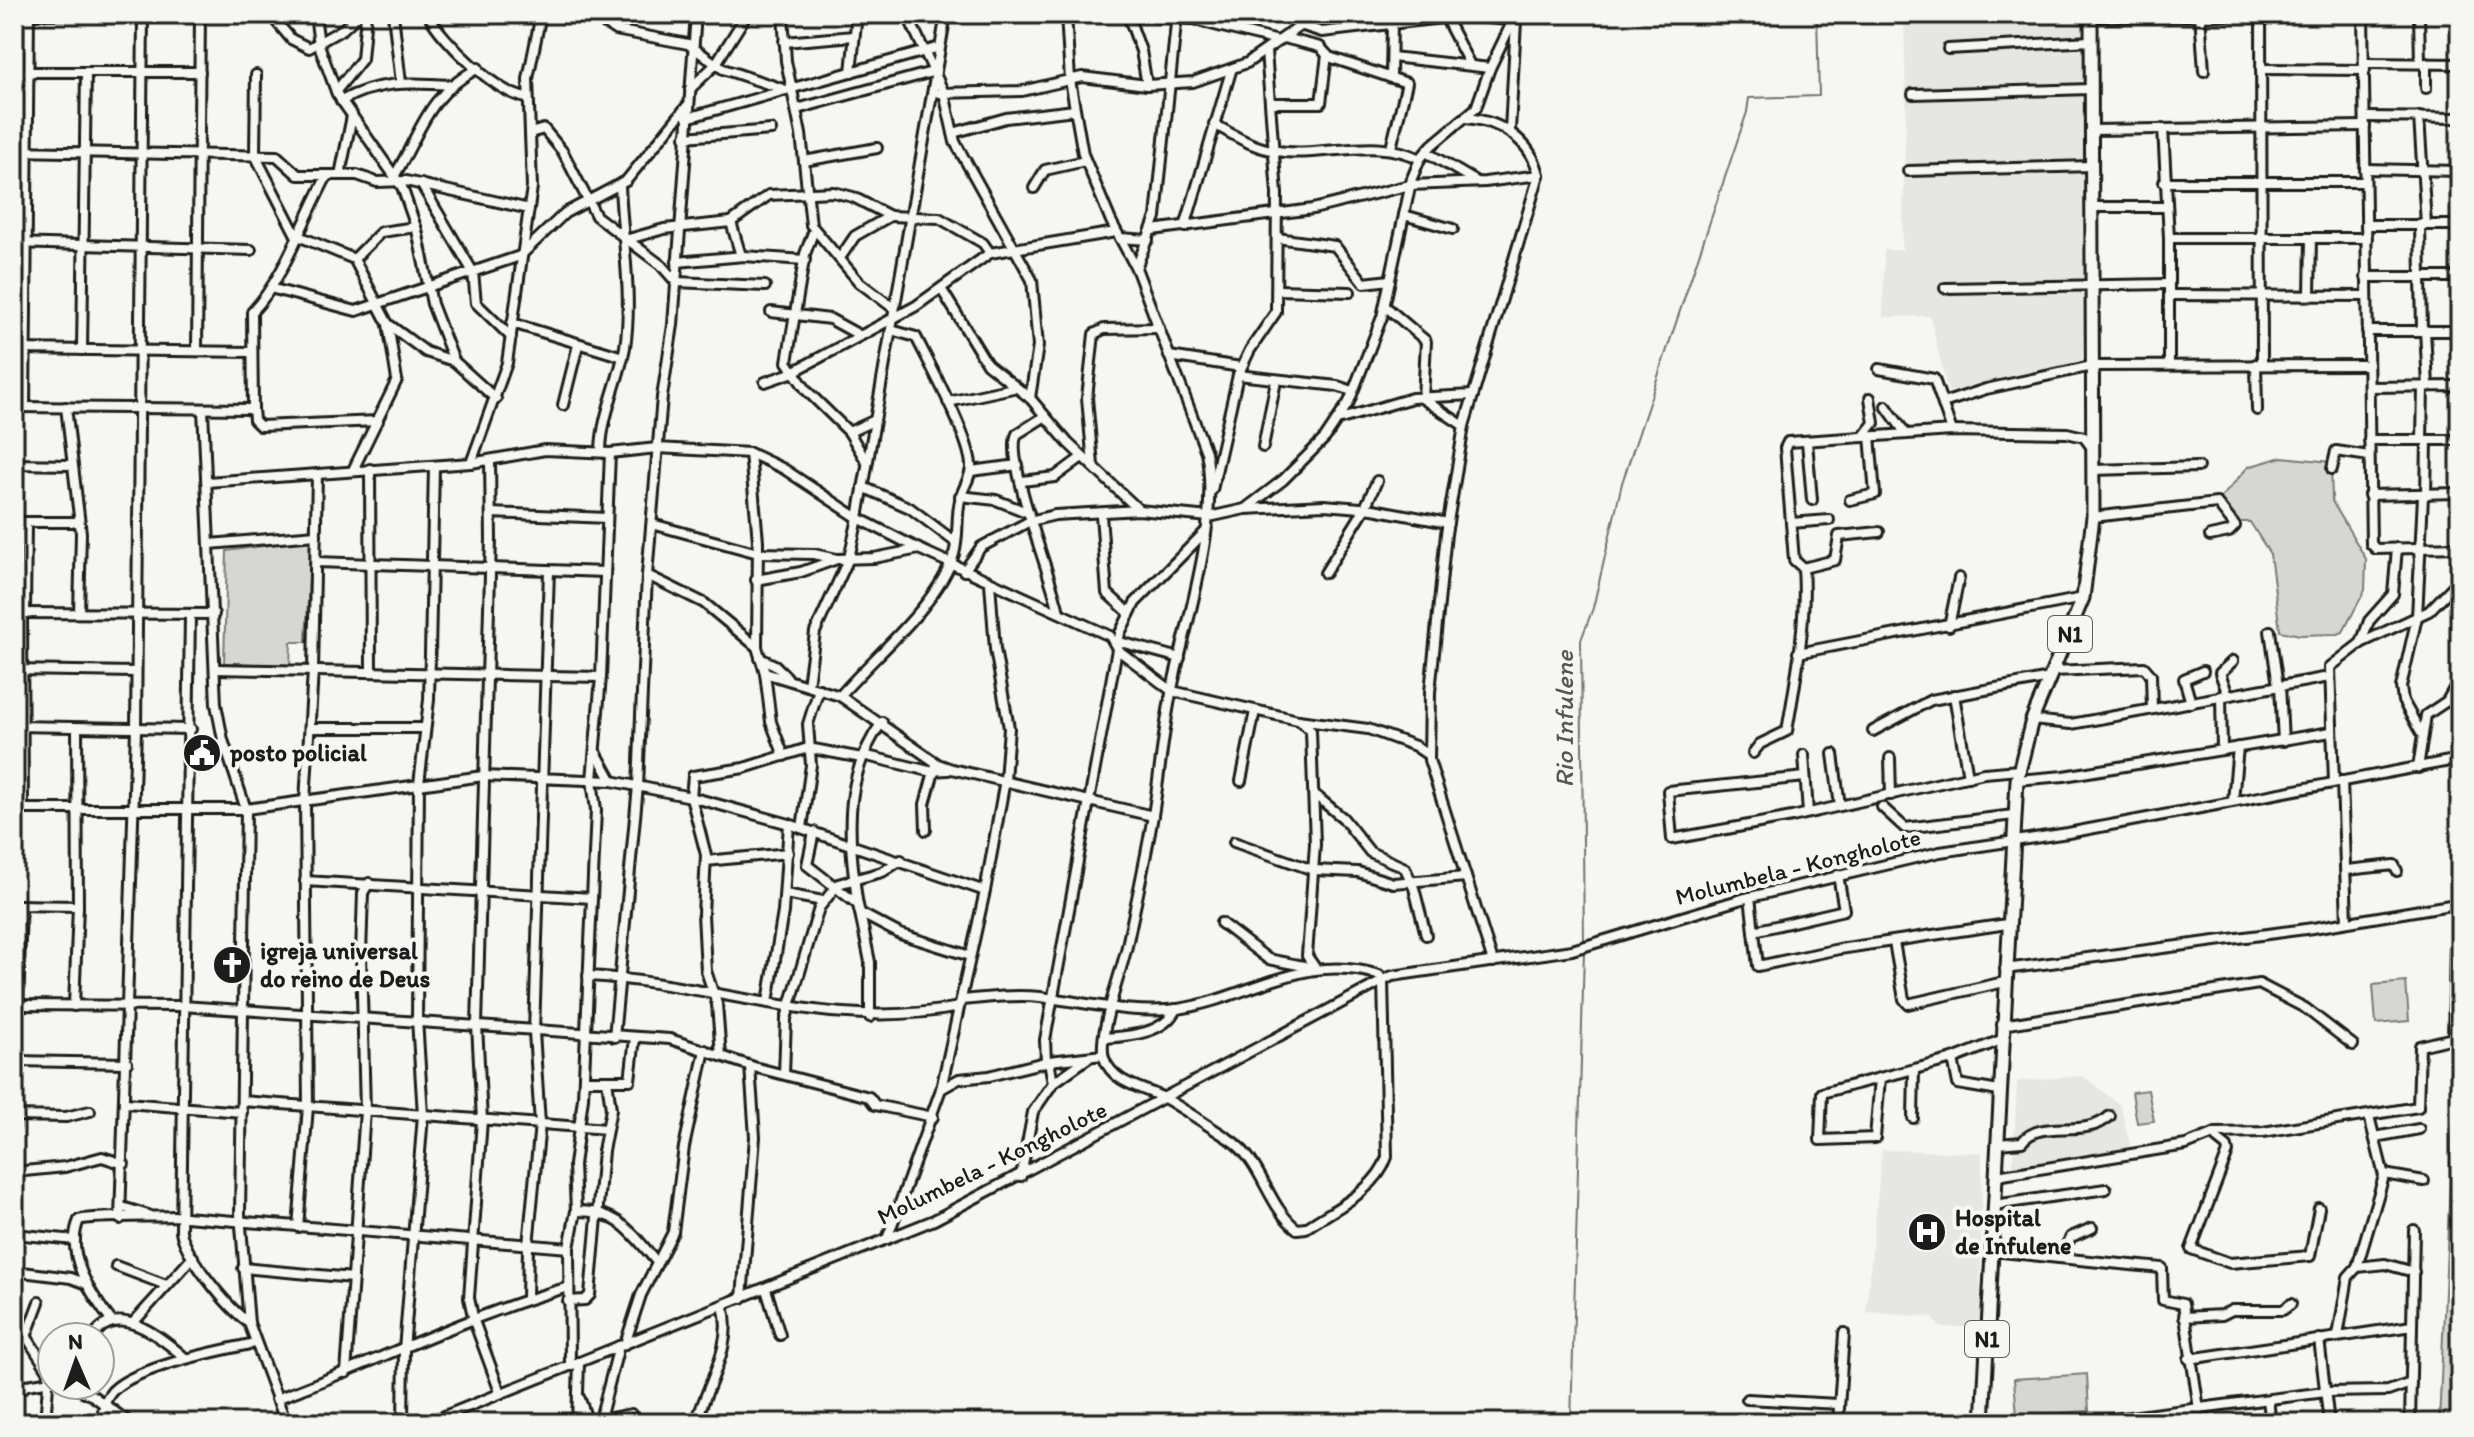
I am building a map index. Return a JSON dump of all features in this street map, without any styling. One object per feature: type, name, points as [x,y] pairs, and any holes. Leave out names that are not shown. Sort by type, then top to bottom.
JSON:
[{"type":"highway","name":"N1","points":[[1983,1423],[2007,924],[2018,775],[2032,720],[2083,598],[2093,517],[2091,15]]},
{"type":"street","points":[[25,407],[30,14],[200,14],[197,351]]},
{"type":"street","points":[[120,1219],[136,729],[143,14]]},
{"type":"street","points":[[270,14],[291,39],[309,48],[319,45],[359,14]]},
{"type":"street","points":[[315,14],[319,45],[336,91],[397,178],[416,227],[428,287],[454,361]]},
{"type":"street","points":[[336,91],[362,59],[366,14]]},
{"type":"street","points":[[393,14],[401,83]]},
{"type":"street","points":[[428,14],[447,40],[478,68],[510,92],[527,98]]},
{"type":"street","points":[[471,463],[496,399],[511,337],[529,209],[527,98],[530,56],[541,14]]},
{"type":"street","points":[[591,14],[605,24],[694,47],[715,65],[788,90]]},
{"type":"street","points":[[605,24],[613,14]]},
{"type":"street","points":[[614,1037],[638,786],[647,575],[657,448],[676,282],[696,14]]},
{"type":"street","points":[[690,89],[715,65],[747,14]]},
{"type":"street","points":[[783,14],[788,90],[797,109],[809,218],[814,230],[866,288],[892,307]]},
{"type":"street","points":[[851,72],[857,14]]},
{"type":"street","points":[[907,14],[944,93],[953,133],[984,199],[1018,249],[1033,287],[1038,346],[1030,398]]},
{"type":"street","points":[[808,685],[815,632],[849,558],[858,518],[873,421],[894,319],[892,307],[946,14]]},
{"type":"street","points":[[1066,14],[1070,80],[1085,161],[1136,268],[1214,473]]},
{"type":"street","points":[[930,93],[1022,91],[1082,77],[1171,86],[1231,71],[1266,51],[1317,14]]},
{"type":"street","points":[[2257,410],[2264,295],[2261,14]]},
{"type":"street","points":[[2091,15],[2363,14],[2372,547],[2460,547]]},
{"type":"street","points":[[2419,14],[2426,88]]},
{"type":"street","points":[[1147,85],[1141,51],[1127,15],[1212,19],[1281,40],[1320,47],[1327,55],[1407,85],[1391,148]]},
{"type":"street","points":[[1136,268],[1152,230],[1177,15]]},
{"type":"street","points":[[2200,15],[2204,71]]},
{"type":"street","points":[[1303,26],[1322,32],[1451,16],[1516,18]]},
{"type":"street","points":[[1451,16],[1469,63]]},
{"type":"street","points":[[1245,509],[1300,465],[1340,420],[1385,306],[1410,185],[1423,156],[1466,118],[1481,99],[1490,68],[1516,18]]},
{"type":"street","points":[[1510,130],[1516,18]]},
{"type":"street","points":[[1391,78],[1392,23]]},
{"type":"street","points":[[784,42],[854,36]]},
{"type":"street","points":[[1948,49],[2091,41]]},
{"type":"street","points":[[687,118],[940,47]]},
{"type":"street","points":[[1221,923],[1268,959],[1304,964],[1315,969],[1369,971],[1383,979],[1387,1157],[1384,1166],[1361,1193],[1306,1228],[1297,1229],[1288,1223],[1256,1168],[1231,1140],[1165,1098],[1132,1086],[1108,1065],[1103,1055],[1153,816],[1172,691],[1209,517],[1214,473],[1239,371],[1274,317],[1277,238],[1272,103],[1266,51]]},
{"type":"street","points":[[1272,103],[1321,103],[1327,55]]},
{"type":"street","points":[[1392,57],[1469,63],[1490,68]]},
{"type":"street","points":[[2261,69],[2460,64]]},
{"type":"street","points":[[397,178],[424,115],[450,85],[478,68]]},
{"type":"street","points":[[1185,227],[1231,71]]},
{"type":"street","points":[[28,72],[200,72]]},
{"type":"street","points":[[82,350],[86,72]]},
{"type":"street","points":[[797,109],[934,72]]},
{"type":"street","points":[[256,75],[255,155],[296,235],[354,259],[388,324],[397,380],[353,470]]},
{"type":"street","points":[[341,101],[367,87],[401,83],[450,85]]},
{"type":"street","points":[[1913,94],[2091,89]]},
{"type":"street","points":[[274,289],[349,312],[520,256],[565,213],[620,185],[688,105]]},
{"type":"street","points":[[953,133],[1006,118],[1075,110]]},
{"type":"street","points":[[340,175],[352,116]]},
{"type":"street","points":[[2419,117],[2424,169],[2421,277],[2426,387],[2425,496],[2417,617],[2401,687],[2403,701],[2421,733]]},
{"type":"street","points":[[2092,130],[2262,127],[2419,117],[2460,118]]},
{"type":"street","points":[[1466,118],[1510,130],[1531,156],[1539,175],[1464,426],[1448,523],[1430,692],[1428,755],[1493,962]]},
{"type":"street","points":[[1214,124],[1235,137],[1274,151],[1391,148],[1423,156],[1478,183]]},
{"type":"street","points":[[530,133],[541,127],[550,134],[563,152],[596,216],[661,265],[676,282],[765,286]]},
{"type":"street","points":[[2163,128],[2169,238],[2169,364]]},
{"type":"street","points":[[685,137],[771,130]]},
{"type":"street","points":[[804,161],[877,148]]},
{"type":"street","points":[[14,151],[283,158],[298,175],[357,175],[377,182],[397,178],[529,209]]},
{"type":"street","points":[[1034,188],[1045,170],[1085,161]]},
{"type":"street","points":[[1908,171],[2092,166]]},
{"type":"street","points":[[2365,169],[2460,171]]},
{"type":"street","points":[[1152,230],[1331,206],[1410,185],[1478,183],[1539,175]]},
{"type":"street","points":[[327,176],[296,235],[274,289],[252,312],[254,420],[260,426],[378,421]]},
{"type":"street","points":[[2164,182],[2365,182]]},
{"type":"street","points":[[421,184],[473,272],[476,303],[511,337]]},
{"type":"street","points":[[577,1423],[578,1395],[568,1301],[569,1248],[576,1211],[574,1176],[584,1080],[596,810],[592,780],[601,677],[607,518],[603,423],[623,357],[627,325],[620,185]]},
{"type":"street","points":[[624,239],[639,233],[731,222],[763,197],[807,192],[853,197],[890,216],[939,218],[983,243],[990,253]]},
{"type":"street","points":[[2091,207],[2165,207]]},
{"type":"street","points":[[1404,215],[1453,229]]},
{"type":"street","points":[[840,258],[855,236],[890,216]]},
{"type":"street","points":[[731,222],[741,256]]},
{"type":"street","points":[[2366,225],[2460,225]]},
{"type":"street","points":[[354,259],[381,232],[416,227]]},
{"type":"street","points":[[814,230],[786,357],[791,373],[849,432],[867,461]]},
{"type":"street","points":[[765,382],[791,373],[894,319],[942,290],[990,253],[1118,235],[1148,240]]},
{"type":"street","points":[[1277,238],[1335,246],[1364,283],[1390,280]]},
{"type":"street","points":[[2169,238],[2367,238]]},
{"type":"street","points":[[2310,295],[2311,238]]},
{"type":"street","points":[[14,243],[251,250]]},
{"type":"street","points":[[677,262],[741,256],[805,260]]},
{"type":"street","points":[[2366,277],[2460,277]]},
{"type":"street","points":[[1945,288],[2169,284]]},
{"type":"street","points":[[942,290],[987,364],[1013,388],[1030,398],[1082,457],[1139,510]]},
{"type":"street","points":[[1277,290],[1350,292]]},
{"type":"street","points":[[2170,295],[2366,296]]},
{"type":"street","points":[[1385,306],[1426,341],[1422,397]]},
{"type":"street","points":[[771,312],[796,312],[830,319],[859,335]]},
{"type":"street","points":[[512,323],[623,357]]},
{"type":"street","points":[[388,324],[426,352],[454,361],[496,399]]},
{"type":"street","points":[[1093,465],[1087,398],[1094,334],[1104,329],[1159,328]]},
{"type":"street","points":[[840,696],[918,611],[950,564],[960,496],[971,471],[969,456],[948,402],[916,337],[891,330]]},
{"type":"street","points":[[2367,331],[2460,331]]},
{"type":"street","points":[[563,405],[578,345]]},
{"type":"street","points":[[14,349],[252,352]]},
{"type":"street","points":[[1169,356],[1276,381],[1337,386],[1352,391]]},
{"type":"street","points":[[1943,403],[1986,389],[2092,366],[2368,365]]},
{"type":"street","points":[[1879,369],[1931,377],[1952,431]]},
{"type":"street","points":[[1263,447],[1276,381]]},
{"type":"street","points":[[2369,387],[2460,386]]},
{"type":"street","points":[[948,402],[1013,388]]},
{"type":"street","points":[[1340,420],[1422,397],[1473,395]]},
{"type":"street","points":[[1422,397],[1464,426]]},
{"type":"street","points":[[1850,500],[1875,494],[1867,437],[1873,426],[1870,398]]},
{"type":"street","points":[[1886,406],[1906,434]]},
{"type":"street","points":[[14,407],[253,409]]},
{"type":"street","points":[[66,407],[78,522],[79,613]]},
{"type":"street","points":[[203,409],[216,704],[223,740],[246,809],[240,1218],[243,1268],[249,1323],[286,1423]]},
{"type":"street","points":[[1044,417],[1015,438],[1030,517],[1051,577],[1059,612]]},
{"type":"street","points":[[849,432],[873,421]]},
{"type":"street","points":[[1803,568],[1794,560],[1785,445],[1790,441],[1952,431],[2075,434],[2084,437],[2093,449]]},
{"type":"street","points":[[2369,440],[2460,440]]},
{"type":"street","points":[[1807,442],[1812,500]]},
{"type":"street","points":[[207,482],[434,467],[545,450],[606,452],[657,448],[750,453],[784,469],[858,518],[964,571],[1110,636],[1172,691],[1298,720],[1368,729],[1415,746],[1428,755]]},
{"type":"street","points":[[2332,469],[2336,451],[2369,456]]},
{"type":"street","points":[[750,453],[758,553],[757,647],[765,673],[771,722],[784,756]]},
{"type":"street","points":[[1022,481],[1055,477],[1082,457]]},
{"type":"street","points":[[490,460],[491,569],[477,1025],[482,1120],[469,1298],[474,1321],[500,1392]]},
{"type":"street","points":[[14,464],[70,465]]},
{"type":"street","points":[[971,471],[1018,465]]},
{"type":"street","points":[[403,1423],[404,1350],[423,1115],[417,1019],[417,885],[419,784],[430,672],[434,467]]},
{"type":"street","points":[[2093,470],[2198,467]]},
{"type":"street","points":[[370,469],[371,671]]},
{"type":"street","points":[[298,1227],[308,1107],[305,801],[313,671],[317,474]]},
{"type":"street","points":[[1325,573],[1364,510],[1377,481]]},
{"type":"street","points":[[863,487],[910,508],[954,541]]},
{"type":"street","points":[[2369,495],[2460,493]]},
{"type":"street","points":[[960,496],[996,500],[1030,517]]},
{"type":"street","points":[[2093,517],[2217,503],[2235,526],[2229,532],[2210,536]]},
{"type":"street","points":[[964,571],[981,547],[1030,517],[1101,515],[1139,510],[1209,517],[1245,509],[1262,511],[1313,505],[1448,523]]},
{"type":"street","points":[[491,513],[607,518]]},
{"type":"street","points":[[1101,515],[1107,593],[1128,612]]},
{"type":"street","points":[[1791,523],[1829,520]]},
{"type":"street","points":[[14,522],[78,522]]},
{"type":"street","points":[[26,522],[18,670],[25,727],[19,809],[246,809],[483,776],[612,781],[691,797],[789,824],[985,891]]},
{"type":"street","points":[[652,524],[758,553],[814,554],[837,559]]},
{"type":"street","points":[[1053,1083],[1045,1040],[1128,612],[1205,532]]},
{"type":"street","points":[[1803,568],[1835,560],[1839,536],[1879,532]]},
{"type":"street","points":[[210,544],[316,535]]},
{"type":"street","points":[[2361,643],[2369,621],[2393,594],[2397,548]]},
{"type":"street","points":[[756,580],[801,572],[837,559],[919,549]]},
{"type":"street","points":[[316,562],[605,572]]},
{"type":"street","points":[[1753,753],[1760,744],[1787,731],[1798,653],[1803,568]]},
{"type":"street","points":[[527,1299],[528,1245],[540,1124],[534,1032],[549,571]]},
{"type":"street","points":[[647,575],[704,603],[757,647]]},
{"type":"street","points":[[1949,626],[1959,578]]},
{"type":"street","points":[[2347,922],[2347,870],[2331,732],[2328,671],[2361,643],[2436,605],[2460,579]]},
{"type":"street","points":[[887,1239],[941,1089],[985,891],[1005,780],[1009,728],[1007,697],[995,649],[990,583]]},
{"type":"street","points":[[1798,653],[2083,598]]},
{"type":"street","points":[[20,613],[214,614]]},
{"type":"street","points":[[190,615],[190,810],[184,850],[184,1107],[180,1217],[183,1239],[193,1257],[237,1314],[249,1323]]},
{"type":"street","points":[[2270,631],[2279,686],[2283,741]]},
{"type":"street","points":[[1799,641],[1820,649]]},
{"type":"street","points":[[1119,646],[1180,658]]},
{"type":"street","points":[[760,658],[775,665],[787,677]]},
{"type":"street","points":[[2222,750],[2225,696],[2220,673],[2233,661]]},
{"type":"street","points":[[1873,731],[1920,704],[2052,674],[2144,667],[2151,675],[2152,709]]},
{"type":"street","points":[[215,669],[601,677]]},
{"type":"street","points":[[18,670],[136,672]]},
{"type":"street","points":[[2191,703],[2184,679],[2203,671]]},
{"type":"street","points":[[765,673],[787,677],[840,696],[882,722],[936,767]]},
{"type":"street","points":[[2032,720],[2071,724],[2329,677]]},
{"type":"street","points":[[2418,768],[2426,715],[2447,701],[2460,678]]},
{"type":"street","points":[[802,828],[811,765],[808,724],[819,689]]},
{"type":"street","points":[[1954,695],[1968,777]]},
{"type":"street","points":[[1241,781],[1255,711]]},
{"type":"street","points":[[1298,720],[1311,731],[1315,795],[1313,870],[1304,964]]},
{"type":"street","points":[[870,1017],[870,962],[856,903],[850,843],[850,801],[862,756],[882,722]]},
{"type":"street","points":[[1311,731],[1328,725]]},
{"type":"street","points":[[14,726],[191,729]]},
{"type":"street","points":[[74,1006],[78,906],[77,728]]},
{"type":"street","points":[[310,728],[424,728]]},
{"type":"street","points":[[1805,777],[1666,793],[1675,841],[1968,777],[2064,776],[2331,732]]},
{"type":"street","points":[[2233,801],[2238,747]]},
{"type":"street","points":[[721,1056],[714,993],[707,978],[704,941],[706,861],[690,784],[696,774],[744,768],[808,748],[952,769],[1005,780],[1089,804],[1153,816]]},
{"type":"street","points":[[811,765],[821,750]]},
{"type":"street","points":[[596,753],[612,781]]},
{"type":"street","points":[[1833,754],[1840,806]]},
{"type":"street","points":[[1804,755],[1808,813]]},
{"type":"street","points":[[1890,758],[1891,795]]},
{"type":"street","name":"Molumbela - Kongholote","points":[[429,1423],[887,1239],[1021,1176],[1383,979],[1572,950],[1750,897],[1940,852],[2460,759]]},
{"type":"street","points":[[926,830],[924,811],[936,767]]},
{"type":"street","points":[[1315,795],[1343,818],[1370,852],[1405,868],[1426,935]]},
{"type":"street","points":[[1882,807],[1905,828],[2014,815]]},
{"type":"street","points":[[768,1002],[785,894],[789,824]]},
{"type":"street","points":[[814,832],[807,865],[837,885],[856,903]]},
{"type":"street","points":[[1234,842],[1313,870],[1358,872],[1393,883],[1466,877]]},
{"type":"street","points":[[706,861],[788,853]]},
{"type":"street","points":[[784,1074],[784,1035],[790,1006],[803,956],[823,901],[837,885],[855,877],[882,872],[901,860]]},
{"type":"street","points":[[2347,870],[2394,865],[2397,871]]},
{"type":"street","points":[[1754,931],[1844,910],[1838,875]]},
{"type":"street","points":[[305,881],[417,885],[592,898]]},
{"type":"street","points":[[356,883],[363,893]]},
{"type":"street","points":[[346,1373],[365,1111],[360,1017],[363,893],[369,883]]},
{"type":"street","points":[[785,894],[823,901]]},
{"type":"street","points":[[1750,897],[1758,966],[2007,924]]},
{"type":"street","points":[[1997,1176],[2186,1145],[2216,1133],[2250,1133],[2418,1107],[2420,1046],[2453,1038],[2457,907],[2451,903],[2347,922],[2005,969]]},
{"type":"street","points":[[14,1129],[18,905],[78,906]]},
{"type":"street","points":[[860,913],[900,934],[970,956]]},
{"type":"street","points":[[1894,942],[1904,999],[1908,1004],[2004,982]]},
{"type":"street","points":[[588,976],[620,978],[870,1017],[1018,996],[1128,1011],[1176,1009],[1304,964]]},
{"type":"street","points":[[2002,1025],[2259,984],[2305,1008],[2353,1045]]},
{"type":"street","points":[[16,1005],[244,1009],[305,1015],[417,1019],[534,1032],[670,1039],[750,1066],[869,1097],[875,1105],[933,1117]]},
{"type":"street","points":[[1105,1038],[1144,1033],[1163,1024],[1176,1009]]},
{"type":"street","points":[[584,1080],[630,1080],[635,1038]]},
{"type":"street","points":[[1880,1078],[1875,1138],[1820,1140],[1822,1093],[1953,1059],[2001,1040]]},
{"type":"street","points":[[599,1422],[622,1345],[656,1261],[673,1232],[684,1147],[705,1050]]},
{"type":"street","points":[[944,1075],[959,1079],[1001,1074],[1048,1061],[1103,1055]]},
{"type":"street","points":[[1021,1176],[1030,1117],[1053,1083],[1089,1057]]},
{"type":"street","points":[[1953,1059],[1958,1084],[1999,1091]]},
{"type":"street","points":[[16,1061],[127,1063]]},
{"type":"street","points":[[742,1298],[748,1258],[755,1137],[750,1066]]},
{"type":"street","points":[[1913,1118],[1914,1070]]},
{"type":"street","points":[[941,1089],[959,1079]]},
{"type":"street","points":[[568,1301],[585,1300],[590,1295],[611,1109],[607,1080]]},
{"type":"street","points":[[242,1101],[607,1129]]},
{"type":"street","points":[[126,1103],[242,1112]]},
{"type":"street","points":[[15,1116],[66,1117],[90,1111]]},
{"type":"street","points":[[1998,1144],[2022,1142],[2028,1134],[2039,1131],[2096,1128],[2110,1116]]},
{"type":"street","points":[[2338,1336],[2348,1277],[2357,1267],[2384,1174],[2369,1116]]},
{"type":"street","points":[[2375,1137],[2419,1129]]},
{"type":"street","points":[[2216,1133],[2228,1152],[2192,1244],[2194,1252],[2230,1263],[2310,1256],[2319,1208]]},
{"type":"street","points":[[14,1172],[65,1167],[102,1157],[124,1164]]},
{"type":"street","points":[[2384,1174],[2424,1181]]},
{"type":"street","points":[[1994,1205],[2106,1189]]},
{"type":"street","points":[[122,1207],[153,1217]]},
{"type":"street","points":[[576,1211],[599,1211],[626,1227],[656,1261]]},
{"type":"street","points":[[111,1321],[87,1284],[75,1240],[82,1218],[240,1218],[298,1227],[569,1248]]},
{"type":"street","points":[[2059,1258],[2071,1237],[2092,1228]]},
{"type":"street","points":[[2410,1423],[2414,1230]]},
{"type":"street","points":[[14,1234],[75,1240]]},
{"type":"street","points":[[1992,1251],[2161,1267],[2163,1300],[2181,1303],[2199,1409]]},
{"type":"street","points":[[133,1323],[193,1257]]},
{"type":"street","points":[[2357,1267],[2385,1264],[2414,1272]]},
{"type":"street","points":[[116,1266],[166,1285]]},
{"type":"street","points":[[243,1268],[353,1278]]},
{"type":"street","points":[[14,1271],[71,1278],[87,1284]]},
{"type":"street","points":[[276,1399],[527,1299],[569,1287]]},
{"type":"street","points":[[766,1289],[780,1335]]},
{"type":"street","points":[[27,1334],[39,1302]]},
{"type":"street","points":[[2184,1317],[2222,1315],[2232,1310],[2283,1310],[2291,1304]]},
{"type":"street","points":[[696,1423],[720,1357],[726,1321],[723,1306]]},
{"type":"street","points":[[14,1317],[36,1348]]},
{"type":"street","points":[[116,1322],[133,1323],[184,1357]]},
{"type":"street","points":[[2189,1359],[2412,1326]]},
{"type":"street","points":[[1838,1423],[1844,1333]]},
{"type":"street","points":[[2319,1339],[2329,1423]]},
{"type":"street","points":[[100,1423],[113,1390],[184,1357],[255,1343]]},
{"type":"street","points":[[14,1394],[36,1383]]},
{"type":"street","points":[[2083,1423],[2141,1420],[2325,1392],[2388,1391],[2411,1383]]},
{"type":"street","points":[[578,1395],[588,1423]]},
{"type":"street","points":[[1747,1399],[1838,1404]]},
{"type":"street","points":[[2268,1400],[2271,1423]]},
{"type":"street","points":[[45,1423],[48,1401]]},
{"type":"street","points":[[100,1401],[130,1423]]},
{"type":"street","points":[[599,1422],[631,1414]]},
{"type":"shaded area","points":[[1904,14],[2084,14],[2086,295],[2082,368],[1948,392],[1930,316],[1883,317],[1884,250],[1902,250],[1906,110]]},
{"type":"shaded area","points":[[2282,457],[2331,462],[2332,501],[2366,559],[2365,590],[2343,632],[2338,634],[2300,635],[2280,631],[2270,554],[2250,522],[2237,522],[2220,499],[2248,467]]},
{"type":"shaded area","points":[[311,539],[306,642],[291,642],[290,665],[224,663],[227,551]]},
{"type":"shaded area","points":[[2406,982],[2409,1021],[2376,1024],[2373,985]]},
{"type":"shaded area","points":[[2459,1013],[2460,1423],[2439,1423],[2456,1051]]},
{"type":"shaded area","points":[[2083,1076],[2120,1105],[2131,1149],[2013,1165],[2017,1081]]},
{"type":"shaded area","points":[[2148,1090],[2154,1121],[2137,1123],[2132,1092]]},
{"type":"shaded area","name":"Hospital de Infulene","points":[[1882,1150],[1982,1153],[1980,1327],[1939,1327],[1933,1317],[1866,1312]]},
{"type":"shaded area","points":[[2087,1374],[2089,1411],[2017,1416],[2014,1379]]},
{"type":"waterway","name":"Rio Infulene","points":[[1584,944],[1581,640],[1593,608],[1622,483],[1747,112],[1749,98],[1819,96],[1817,14]]},
{"type":"waterway","name":"Rio Infulene","points":[[1571,1423],[1584,951]]},
{"type":"place","name":"posto policial","points":[[202,753]]},
{"type":"place","name":"igreja universal do reino de Deus","points":[[232,965]]},
{"type":"place","name":"Hospital de Infulene","points":[[1927,1232]]}]
